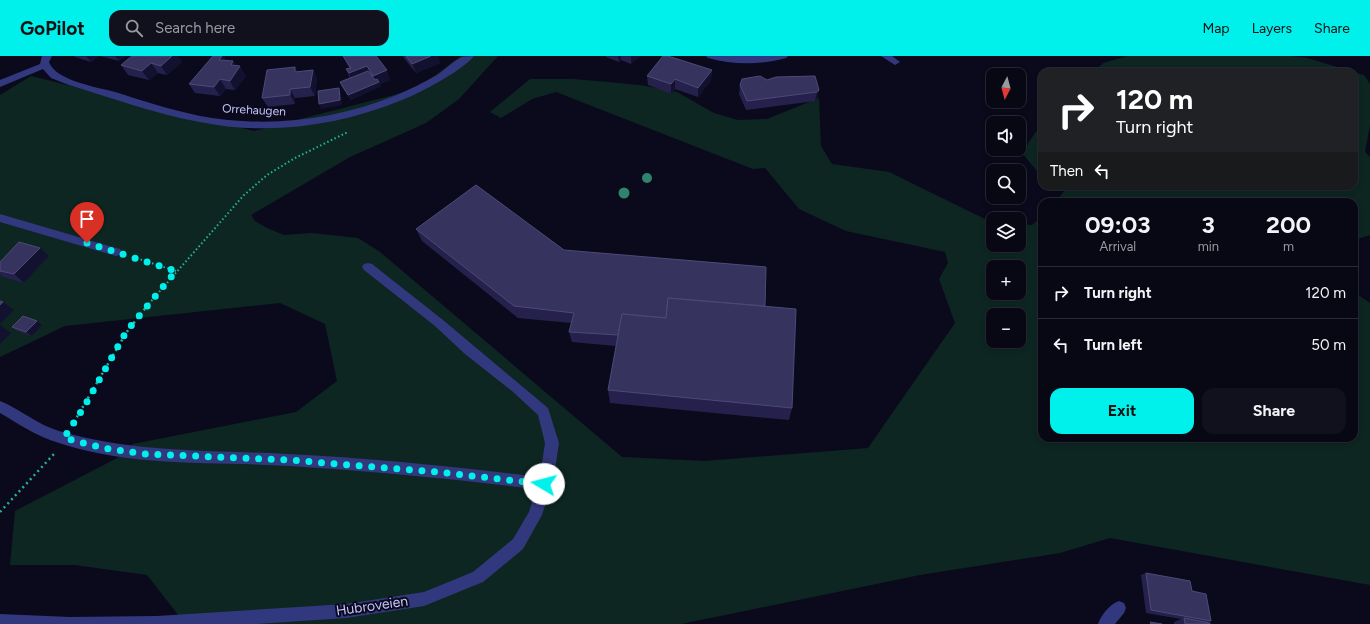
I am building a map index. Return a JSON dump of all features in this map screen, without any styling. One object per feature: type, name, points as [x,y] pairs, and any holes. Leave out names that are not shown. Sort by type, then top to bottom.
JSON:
[{"type":"street","name":"Orrehaugen","points":[[46,61],[46,70],[54,76],[72,83],[201,119],[266,126],[297,124],[336,118],[405,96],[427,85],[456,67],[469,56]]},
{"type":"street","points":[[712,56],[744,60],[762,60],[783,56]]},
{"type":"street","points":[[886,56],[895,62]]},
{"type":"street","points":[[0,84],[46,61]]},
{"type":"street","points":[[0,218],[116,252]]},
{"type":"street","name":"Hubroveien","points":[[0,621],[70,624],[157,623],[346,611],[424,599],[478,578],[518,544],[535,514],[544,484],[552,443],[544,412],[516,387],[368,267]]},
{"type":"street","points":[[0,407],[55,436],[103,448],[145,454],[289,460],[437,472],[544,484]]},
{"type":"street","points":[[1105,624],[1119,608]]},
{"type":"path","points":[[0,512],[53,456],[84,407],[126,332],[176,271],[244,195],[267,175],[295,158],[350,131]]},
{"type":"path","points":[[116,252],[176,271]]},
{"type":"green space","points":[[461,56],[498,56],[459,99],[426,123],[350,157],[251,215],[255,221],[284,235],[312,233],[358,238],[380,252],[622,457],[704,461],[868,448],[955,323],[939,279],[948,263],[945,252],[846,231],[799,209],[765,168],[753,169],[556,92],[532,99],[501,118],[490,112],[530,79],[574,79],[640,85],[677,92],[714,113],[738,120],[767,119],[819,98],[821,146],[832,164],[889,172],[986,220],[986,252],[1026,252],[1026,225],[1032,225],[1038,220],[1038,442],[1358,442],[1358,295],[1370,303],[1370,585],[1110,538],[1060,553],[920,575],[681,624],[175,624],[179,616],[147,575],[75,565],[10,565],[15,511],[121,456],[133,444],[296,412],[337,381],[325,324],[280,303],[65,326],[0,357],[0,95],[31,76],[254,131],[417,89]]},
{"type":"green space","points":[[1128,56],[1291,56],[1307,58],[1341,68],[1098,68],[1103,63]]},
{"type":"green space","points":[[1358,73],[1364,75],[1370,84],[1370,125],[1365,152],[1370,157],[1370,235],[1358,239],[1358,198],[1059,198],[1065,190],[1358,190]]},
{"type":"green space","points":[[1038,130],[1038,171],[1024,156],[1026,156],[1026,147]]},
{"type":"building","points":[[132,56],[172,56],[161,66],[151,63],[142,71],[121,65]]},
{"type":"building","points":[[213,56],[222,56],[219,60],[233,61],[231,65],[240,66],[230,81],[220,79],[214,87],[189,84]]},
{"type":"building","points":[[343,56],[376,56],[387,70],[373,76],[367,66],[349,73],[346,69],[351,68]]},
{"type":"building","points":[[406,56],[431,56],[412,64]]},
{"type":"building","points":[[663,56],[668,56],[712,70],[698,88],[675,79],[671,84],[647,76]]},
{"type":"building","points":[[295,67],[295,72],[313,70],[310,87],[290,89],[290,95],[262,98],[267,70]]},
{"type":"building","points":[[368,71],[375,80],[377,79],[379,82],[348,95],[340,82]]},
{"type":"building","points":[[760,76],[767,80],[776,77],[815,76],[819,90],[817,92],[747,101],[740,85],[742,79]]},
{"type":"building","points":[[339,88],[340,100],[319,104],[318,91]]},
{"type":"building","points":[[476,185],[564,250],[766,267],[765,306],[668,298],[666,318],[622,314],[618,335],[569,332],[574,313],[514,306],[416,229]]},
{"type":"building","points":[[19,242],[40,248],[14,274],[0,271],[0,262]]},
{"type":"building","points":[[668,298],[796,309],[792,408],[608,390],[622,314],[666,318]]},
{"type":"building","points":[[23,316],[37,321],[26,332],[12,327]]},
{"type":"building","points":[[1146,573],[1190,581],[1192,591],[1206,594],[1211,621],[1151,610]]},
{"type":"building","points":[[1184,618],[1210,623],[1210,624],[1185,624]]},
{"type":"building","points":[[1150,622],[1162,624],[1151,624]]},
{"type":"route","points":[[87,243],[176,271],[126,332],[84,407],[64,438],[103,448],[145,454],[289,460],[437,472],[544,484]]}]
